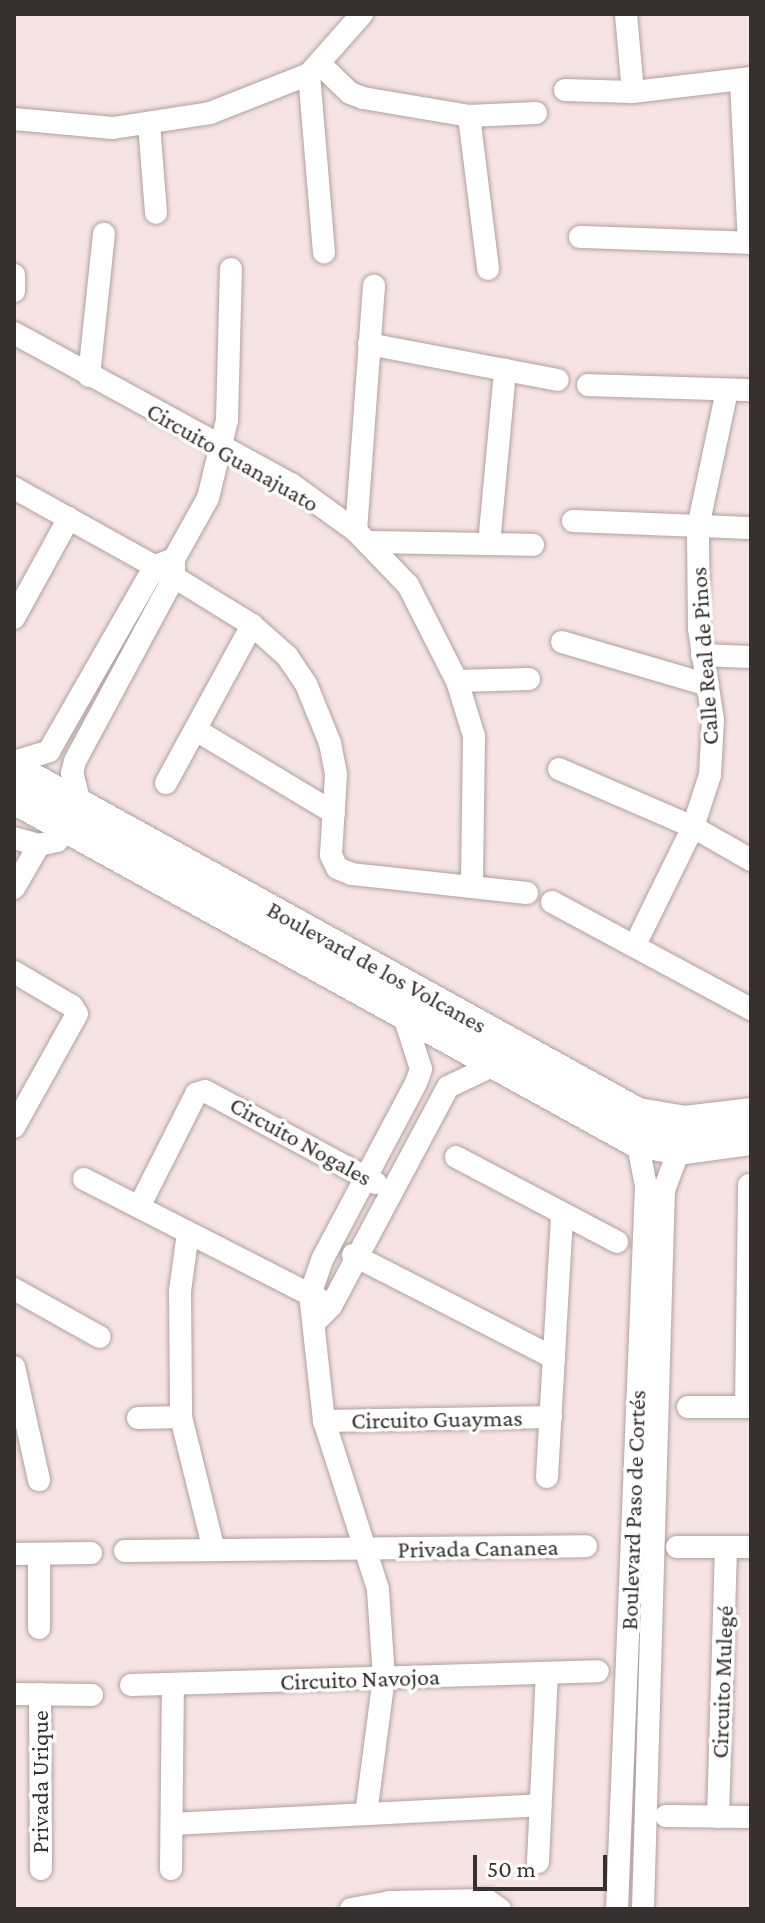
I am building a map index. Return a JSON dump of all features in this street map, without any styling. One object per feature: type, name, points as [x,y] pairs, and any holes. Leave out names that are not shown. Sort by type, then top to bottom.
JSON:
[{"type":"street","points":[[14,119],[113,128],[210,113],[316,70],[362,14]]},
{"type":"street","points":[[626,14],[633,92]]},
{"type":"street","points":[[316,70],[363,98],[469,116],[536,113]]},
{"type":"street","points":[[316,70],[324,252]]},
{"type":"street","points":[[565,90],[633,92],[746,79],[750,243],[580,237]]},
{"type":"street","points":[[469,116],[488,269]]},
{"type":"street","points":[[149,124],[156,213]]},
{"type":"street","points":[[89,376],[104,234]]},
{"type":"street","points":[[14,765],[44,755],[168,567],[208,498],[223,449],[231,269]]},
{"type":"street","points":[[14,275],[14,291]]},
{"type":"street","points":[[374,286],[362,537],[533,545]]},
{"type":"street","name":"Circuito Guanajuato","points":[[15,334],[291,484],[362,537],[408,585],[457,681],[474,736],[472,886]]},
{"type":"street","points":[[369,344],[558,380]]},
{"type":"street","points":[[489,544],[505,370]]},
{"type":"street","points":[[588,385],[751,390]]},
{"type":"street","name":"Calle Real de Pinos","points":[[635,945],[693,827],[710,775],[713,720],[702,655],[698,527],[727,390]]},
{"type":"street","points":[[14,488],[168,567],[252,625],[287,656],[320,713],[336,775],[331,855],[337,868],[352,874],[527,893]]},
{"type":"street","points":[[14,618],[69,518]]},
{"type":"street","points":[[573,521],[751,528]]},
{"type":"street","points":[[14,838],[39,845],[57,841],[75,817],[72,773],[168,567]]},
{"type":"street","points":[[166,783],[252,625]]},
{"type":"street","points":[[562,642],[708,685]]},
{"type":"street","points":[[702,655],[751,657]]},
{"type":"street","points":[[457,681],[529,679]]},
{"type":"street","points":[[196,730],[334,813]]},
{"type":"street","points":[[44,755],[72,773]]},
{"type":"street","name":"Boulevard de los Volcanes","points":[[14,765],[75,817],[403,1013],[501,1052]]},
{"type":"street","points":[[559,769],[693,827],[751,860]]},
{"type":"street","name":"Boulevard de los Volcanes","points":[[14,799],[75,817],[679,1150],[751,1140]]},
{"type":"street","points":[[14,888],[39,845]]},
{"type":"street","points":[[552,902],[751,1009]]},
{"type":"street","points":[[14,972],[72,1006],[77,1014],[16,1119]]},
{"type":"street","points":[[403,1013],[421,1069],[448,1087]]},
{"type":"street","points":[[366,1814],[384,1678],[369,1549],[324,1421],[316,1376],[323,1313],[448,1087],[501,1052]]},
{"type":"street","points":[[310,1295],[364,1177],[421,1069]]},
{"type":"street","name":"Circuito Nogales","points":[[139,1207],[196,1094],[205,1091],[390,1189]]},
{"type":"street","name":"Boulevard de los Volcanes","points":[[636,1127],[751,1113]]},
{"type":"street","name":"Boulevard Paso de Cortés","points":[[617,1905],[646,1186],[636,1127]]},
{"type":"street","name":"Boulevard Paso de Cortés","points":[[644,1905],[664,1190],[679,1150]]},
{"type":"street","points":[[456,1157],[617,1242]]},
{"type":"street","points":[[84,1179],[310,1295],[323,1313]]},
{"type":"street","points":[[688,1407],[749,1407],[749,1185]]},
{"type":"street","name":"Circuito Guaymas","points":[[547,1477],[562,1213]]},
{"type":"street","points":[[188,1233],[180,1291],[181,1417],[214,1550]]},
{"type":"street","points":[[353,1255],[554,1358]]},
{"type":"street","points":[[14,1289],[100,1337]]},
{"type":"street","points":[[14,1367],[39,1480]]},
{"type":"street","points":[[138,1418],[181,1417]]},
{"type":"street","name":"Circuito Guaymas","points":[[324,1421],[551,1417]]},
{"type":"street","name":"Privada Cananea","points":[[125,1551],[586,1546]]},
{"type":"street","points":[[677,1547],[751,1547]]},
{"type":"street","name":"Circuito Mulegé","points":[[718,1817],[726,1547]]},
{"type":"street","points":[[14,1554],[91,1553]]},
{"type":"street","points":[[39,1554],[39,1628]]},
{"type":"street","points":[[631,1560],[655,1560]]},
{"type":"street","name":"Circuito Navojoa","points":[[131,1685],[598,1671]]},
{"type":"street","points":[[538,1862],[547,1673]]},
{"type":"street","points":[[171,1869],[173,1684]]},
{"type":"street","points":[[14,1694],[92,1695]]},
{"type":"street","name":"Privada Urique","points":[[40,1694],[41,1869]]},
{"type":"street","points":[[172,1824],[541,1805]]},
{"type":"street","points":[[666,1816],[751,1817]]},
{"type":"street","points":[[351,1909],[403,1902],[487,1900],[500,1907]]},
{"type":"street","points":[[617,1905],[644,1905]]}]
